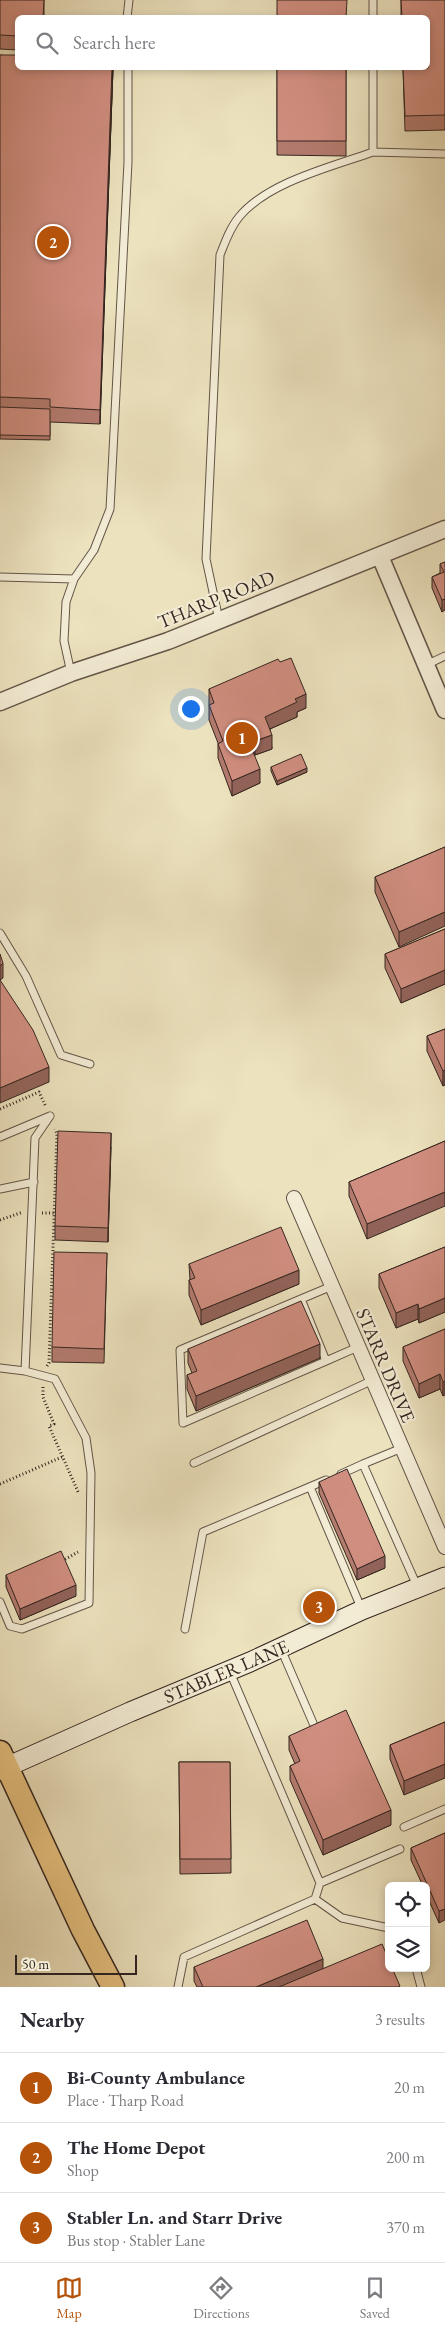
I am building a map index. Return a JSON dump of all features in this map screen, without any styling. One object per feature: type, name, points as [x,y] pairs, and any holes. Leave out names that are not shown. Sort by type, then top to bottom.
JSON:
[{"type":"highway","points":[[2,1763],[83,1930],[113,1987]]},
{"type":"main road","name":"STABLER LANE","points":[[2,1763],[229,1671],[362,1610],[445,1577]]},
{"type":"street","name":"THARP ROAD","points":[[0,702],[71,673],[168,641],[445,529]]},
{"type":"street","points":[[380,556],[445,710]]},
{"type":"street","name":"STARR DRIVE","points":[[294,1198],[445,1547]]},
{"type":"lane","points":[[127,15],[129,0]]},
{"type":"lane","points":[[373,0],[373,15]]},
{"type":"lane","points":[[71,673],[64,641],[66,602],[74,579],[94,550],[110,509],[128,162],[128,70]]},
{"type":"lane","points":[[373,70],[373,152]]},
{"type":"lane","points":[[219,620],[206,559],[220,255],[229,232],[240,216],[255,203],[302,177],[373,152],[445,154]]},
{"type":"lane","points":[[0,577],[74,579]]},
{"type":"lane","points":[[426,665],[445,656]]},
{"type":"lane","points":[[0,933],[26,976],[62,1055],[90,1064]]},
{"type":"lane","points":[[0,1136],[50,1116]]},
{"type":"lane","points":[[24,1371],[35,1138],[50,1116]]},
{"type":"lane","points":[[0,1189],[34,1182]]},
{"type":"lane","points":[[332,1286],[180,1350],[183,1423],[358,1347]]},
{"type":"lane","points":[[302,1299],[326,1361]]},
{"type":"lane","points":[[0,1368],[24,1371],[54,1379],[86,1438],[91,1473],[89,1603],[22,1628],[10,1626],[0,1602]]},
{"type":"lane","points":[[194,1463],[373,1380]]},
{"type":"lane","points":[[185,1629],[203,1532],[402,1448]]},
{"type":"lane","points":[[363,1464],[418,1588]]},
{"type":"lane","points":[[310,1487],[362,1610]]},
{"type":"lane","points":[[280,1648],[313,1723]]},
{"type":"lane","points":[[178,1987],[184,1957],[315,1899],[320,1883],[229,1671]]},
{"type":"lane","points":[[404,1827],[445,1809]]},
{"type":"lane","points":[[320,1883],[400,1849]]},
{"type":"lane","points":[[315,1899],[342,1918],[385,1927]]},
{"type":"lane","points":[[417,1972],[421,1987]]},
{"type":"path","points":[[0,1109],[39,1092],[54,1127]]},
{"type":"path","points":[[0,1484],[62,1457]]},
{"type":"building","points":[[0,0],[44,0],[43,15],[15,15],[15,36],[0,35]]},
{"type":"building","points":[[277,0],[347,0],[346,15],[277,15]]},
{"type":"building","points":[[401,0],[445,0],[445,115],[405,116],[403,70],[430,70],[430,15],[402,15]]},
{"type":"building","points":[[0,55],[15,55],[15,70],[112,70],[100,410],[50,407],[50,399],[0,397]]},
{"type":"building","points":[[277,70],[346,70],[346,141],[277,141]]},
{"type":"building","points":[[0,407],[50,409],[50,436],[0,435]]},
{"type":"building","points":[[445,562],[445,599],[442,600],[432,577],[444,572],[440,564]]},
{"type":"building","points":[[291,658],[306,694],[295,699],[297,702],[265,717],[272,735],[255,741],[251,730],[245,732],[260,769],[232,781],[218,744],[223,741],[209,705],[214,703],[209,689],[278,659],[280,662]]},
{"type":"building","points":[[301,754],[307,768],[277,781],[271,767]]},
{"type":"building","points":[[445,847],[445,912],[399,932],[375,877]]},
{"type":"building","points":[[445,929],[445,970],[401,989],[385,954]]},
{"type":"building","points":[[0,954],[3,963],[0,966]]},
{"type":"building","points":[[0,980],[33,1030],[49,1067],[0,1088]]},
{"type":"building","points":[[445,1029],[445,1070],[443,1071],[427,1036]]},
{"type":"building","points":[[58,1131],[111,1133],[108,1228],[55,1226]]},
{"type":"building","points":[[445,1141],[445,1192],[367,1224],[349,1182]]},
{"type":"building","points":[[281,1227],[299,1270],[201,1310],[189,1280],[195,1278],[189,1264]]},
{"type":"building","points":[[445,1247],[445,1298],[419,1309],[418,1304],[396,1313],[379,1274]]},
{"type":"building","points":[[54,1252],[107,1253],[104,1349],[52,1347]]},
{"type":"building","points":[[301,1301],[320,1344],[196,1396],[187,1375],[197,1371],[188,1349]]},
{"type":"building","points":[[445,1329],[445,1381],[443,1382],[440,1374],[419,1384],[403,1347]]},
{"type":"building","points":[[347,1469],[385,1556],[357,1569],[319,1482]]},
{"type":"building","points":[[61,1551],[76,1585],[20,1609],[6,1575]]},
{"type":"building","points":[[346,1710],[391,1810],[323,1840],[290,1766],[300,1761],[289,1736]]},
{"type":"building","points":[[445,1722],[445,1764],[404,1781],[390,1745]]},
{"type":"building","points":[[179,1762],[230,1762],[231,1859],[180,1859]]},
{"type":"building","points":[[445,1833],[445,1909],[439,1911],[430,1891],[430,1882],[426,1882],[411,1848]]},
{"type":"building","points":[[307,1920],[323,1959],[256,1987],[203,1987],[194,1967]]},
{"type":"building","points":[[382,1944],[385,1951],[385,1972],[394,1972],[400,1986],[398,1987],[279,1987]]},
{"type":"place","name":"The Home Depot","points":[[53,242]]},
{"type":"place","name":"Bi-County Ambulance","points":[[242,738]]},
{"type":"place","name":"Stabler Ln. and Starr Drive","points":[[319,1607]]}]
